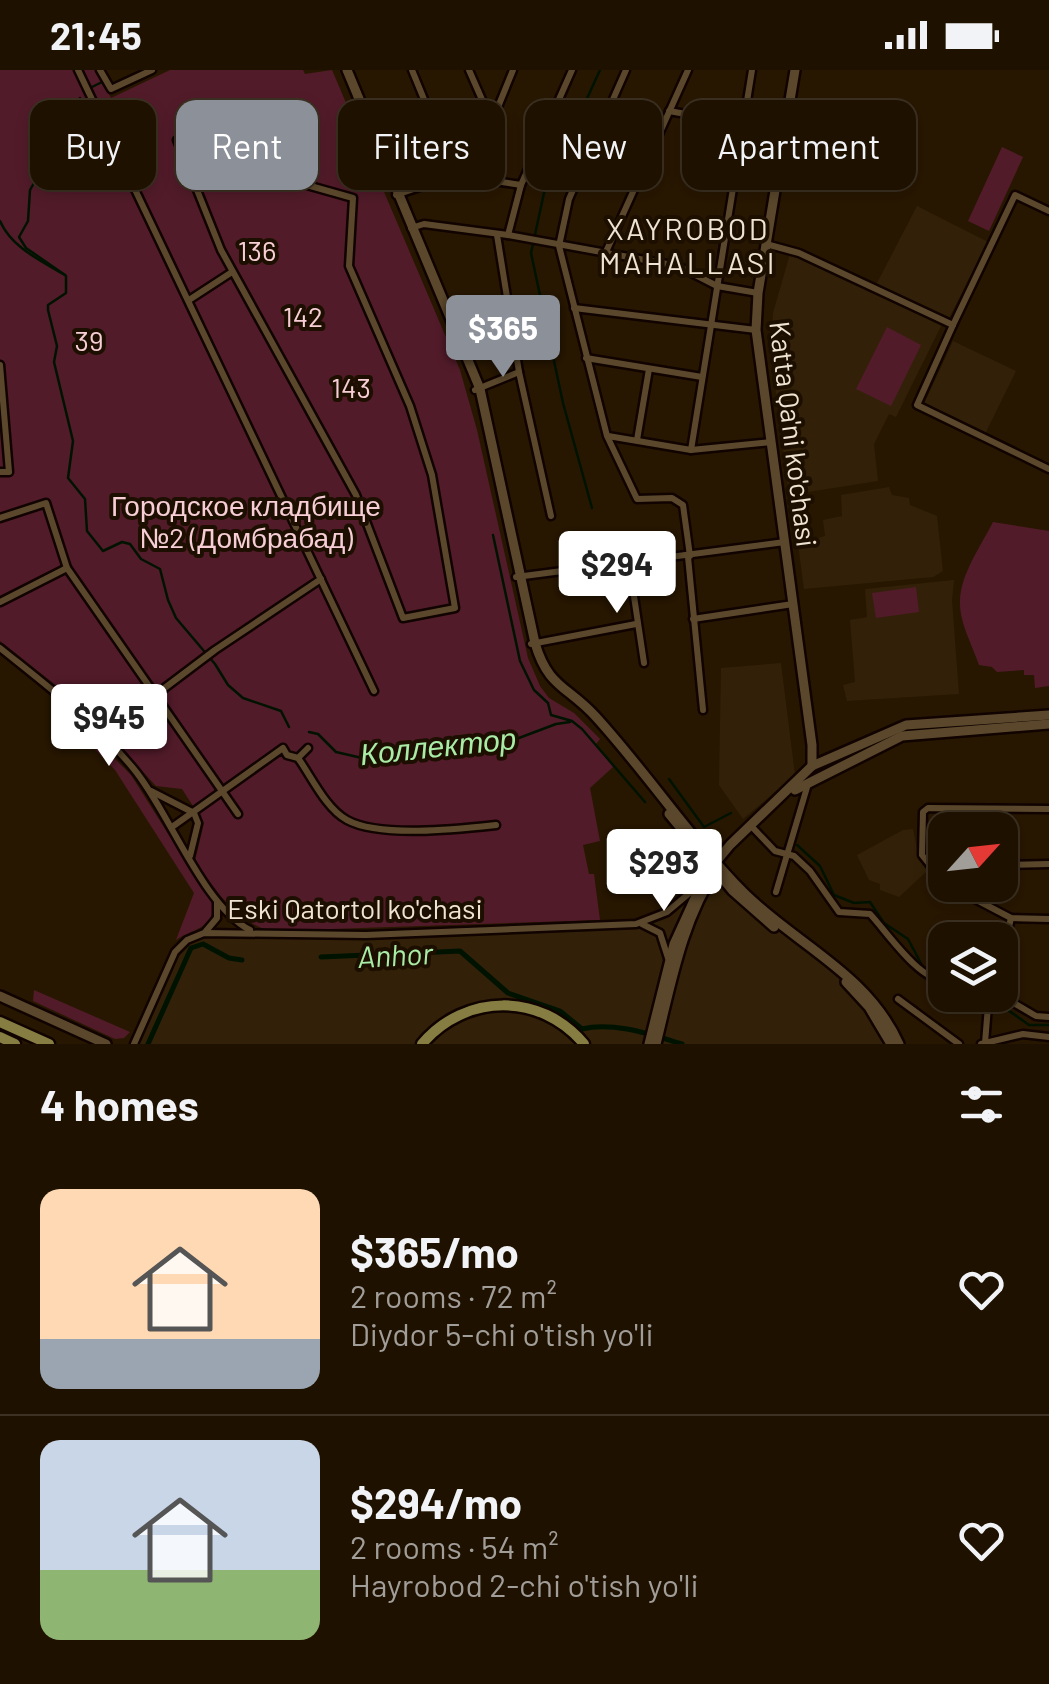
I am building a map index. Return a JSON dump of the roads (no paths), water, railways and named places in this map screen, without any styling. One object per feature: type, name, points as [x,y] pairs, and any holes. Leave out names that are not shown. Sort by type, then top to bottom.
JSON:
[{"type":"main road","points":[[344,70],[477,390],[533,643],[546,680],[590,718],[715,865],[757,905],[862,988],[886,1018],[900,1044]]},
{"type":"main road","name":"Katta Qa'ni ko'chasi","points":[[790,100],[795,70]]},
{"type":"main road","name":"Katta Qa'ni ko'chasi","points":[[775,190],[756,330],[816,767]]},
{"type":"main road","points":[[533,643],[555,683],[593,714],[703,846],[732,890],[851,986],[874,1014],[891,1044]]},
{"type":"main road","points":[[656,1030],[669,960],[700,884],[731,844],[816,767],[902,726],[1049,715]]},
{"type":"main road","points":[[651,1044],[679,952],[715,865],[816,767],[902,736],[1049,724]]},
{"type":"main road","points":[[703,846],[731,844]]},
{"type":"main road","points":[[700,897],[717,886],[732,890]]},
{"type":"main road","points":[[0,996],[106,1044]]},
{"type":"main road","points":[[422,1044],[459,1014],[482,1005],[507,1003],[564,1024],[584,1044]]},
{"type":"main road","points":[[0,1022],[49,1044]]},
{"type":"main road","points":[[0,1037],[15,1044]]},
{"type":"street","points":[[78,70],[374,691]]},
{"type":"street","points":[[100,70],[111,89],[152,70]]},
{"type":"street","points":[[412,70],[424,100]]},
{"type":"street","points":[[470,70],[482,100]]},
{"type":"street","points":[[499,100],[513,70]]},
{"type":"street","points":[[508,236],[521,185],[572,70]]},
{"type":"street","points":[[626,70],[569,199],[559,246],[607,436],[637,500],[672,498],[683,505],[704,710]]},
{"type":"street","points":[[605,254],[688,70]]},
{"type":"street","points":[[747,100],[752,70]]},
{"type":"street","points":[[670,111],[682,113]]},
{"type":"street","points":[[176,140],[282,178],[353,198],[349,266],[410,406],[432,474],[454,608],[403,618],[356,496],[232,272],[176,140]]},
{"type":"street","points":[[505,182],[521,185]]},
{"type":"street","points":[[397,195],[411,190]]},
{"type":"street","points":[[691,450],[732,190]]},
{"type":"street","points":[[1049,211],[1015,196],[952,325],[918,406],[1049,469]]},
{"type":"street","points":[[411,228],[424,224],[678,266],[717,286],[758,293]]},
{"type":"street","points":[[496,235],[551,516]]},
{"type":"street","points":[[766,244],[799,252],[952,325]]},
{"type":"street","points":[[189,300],[232,272]]},
{"type":"street","points":[[574,308],[756,330]]},
{"type":"street","points":[[586,358],[702,378]]},
{"type":"street","points":[[0,364],[9,472],[0,472]]},
{"type":"street","points":[[636,440],[649,369]]},
{"type":"street","points":[[477,390],[520,372]]},
{"type":"street","points":[[607,436],[691,450],[771,442]]},
{"type":"street","points":[[0,518],[46,503],[66,568],[238,814]]},
{"type":"street","points":[[519,576],[785,542]]},
{"type":"street","points":[[629,563],[644,663]]},
{"type":"street","points":[[0,602],[66,568]]},
{"type":"street","points":[[154,696],[321,579]]},
{"type":"street","points":[[693,619],[793,604]]},
{"type":"street","points":[[533,643],[636,624]]},
{"type":"street","points":[[0,648],[126,760],[212,893],[235,921],[260,934]]},
{"type":"street","points":[[172,827],[222,793],[280,745],[288,755],[298,758],[338,812],[351,822],[420,832],[496,826]]},
{"type":"street","points":[[298,758],[308,748]]},
{"type":"street","points":[[776,892],[816,767]]},
{"type":"street","points":[[148,789],[194,813],[198,823],[190,857]]},
{"type":"street","points":[[928,862],[922,855],[923,812],[938,808],[1049,809]]},
{"type":"street","points":[[754,829],[775,851],[789,854],[818,880],[839,912],[870,914],[928,977]]},
{"type":"street","points":[[1018,864],[1049,864]]},
{"type":"street","name":"Eski Qatortol ko'chasi","points":[[134,1042],[175,952],[187,940],[204,933],[366,936],[636,924],[674,907],[700,884]]},
{"type":"street","points":[[204,933],[218,915],[212,893]]},
{"type":"street","points":[[980,902],[1011,918],[1049,918]]},
{"type":"street","points":[[1010,922],[1011,918]]},
{"type":"street","points":[[636,924],[658,931],[669,960]]},
{"type":"street","points":[[898,1000],[959,1044]]},
{"type":"street","points":[[1018,1006],[1036,1016],[1049,1017]]},
{"type":"street","points":[[987,1012],[983,1044],[1008,1036],[1049,1037]]},
{"type":"waterway","points":[[592,508],[563,403],[531,253],[544,193],[600,70]]},
{"type":"waterway","points":[[90,88],[104,81]]},
{"type":"waterway","points":[[65,275],[26,248],[19,237],[28,221],[30,190],[42,158],[52,149],[80,98]]},
{"type":"waterway","points":[[0,221],[19,246],[65,275]]},
{"type":"waterway","name":"Коллектор","points":[[66,276],[66,293],[48,305],[48,310],[57,346],[54,362],[73,441],[68,478],[85,499],[87,531],[103,551],[122,542],[130,544],[141,559],[160,569],[176,618],[228,685],[243,698],[281,711],[289,727]]},
{"type":"waterway","name":"Коллектор","points":[[493,535],[520,661],[534,690],[548,703],[551,715],[572,721],[582,729],[645,802]]},
{"type":"waterway","name":"Коллектор","points":[[309,732],[318,734],[336,752],[362,758],[404,747],[428,751],[511,741],[570,722]]},
{"type":"waterway","name":"Коллектор","points":[[669,779],[704,827],[731,813]]},
{"type":"waterway","points":[[797,845],[820,866],[834,895],[854,903],[870,902],[884,923],[908,939],[928,971]]},
{"type":"waterway","name":"Anhor","points":[[148,1044],[191,948],[203,944],[229,958],[242,960]]},
{"type":"waterway","name":"Anhor","points":[[321,957],[460,951],[508,993],[560,1011],[582,1029],[619,1028],[682,1044]]},
{"type":"waterway","points":[[1011,1012],[1029,1025],[1049,1025]]},
{"type":"district","name":"XAYROBOD MAHALLASI","points":[[688,245]]},
{"type":"park label","name":"136","points":[[257,250]]},
{"type":"park label","name":"142","points":[[303,316]]},
{"type":"park label","name":"39","points":[[89,340]]},
{"type":"park label","name":"143","points":[[351,387]]},
{"type":"park label","name":"Городское кладбище №2 (Домбрабад)","points":[[246,521]]}]
